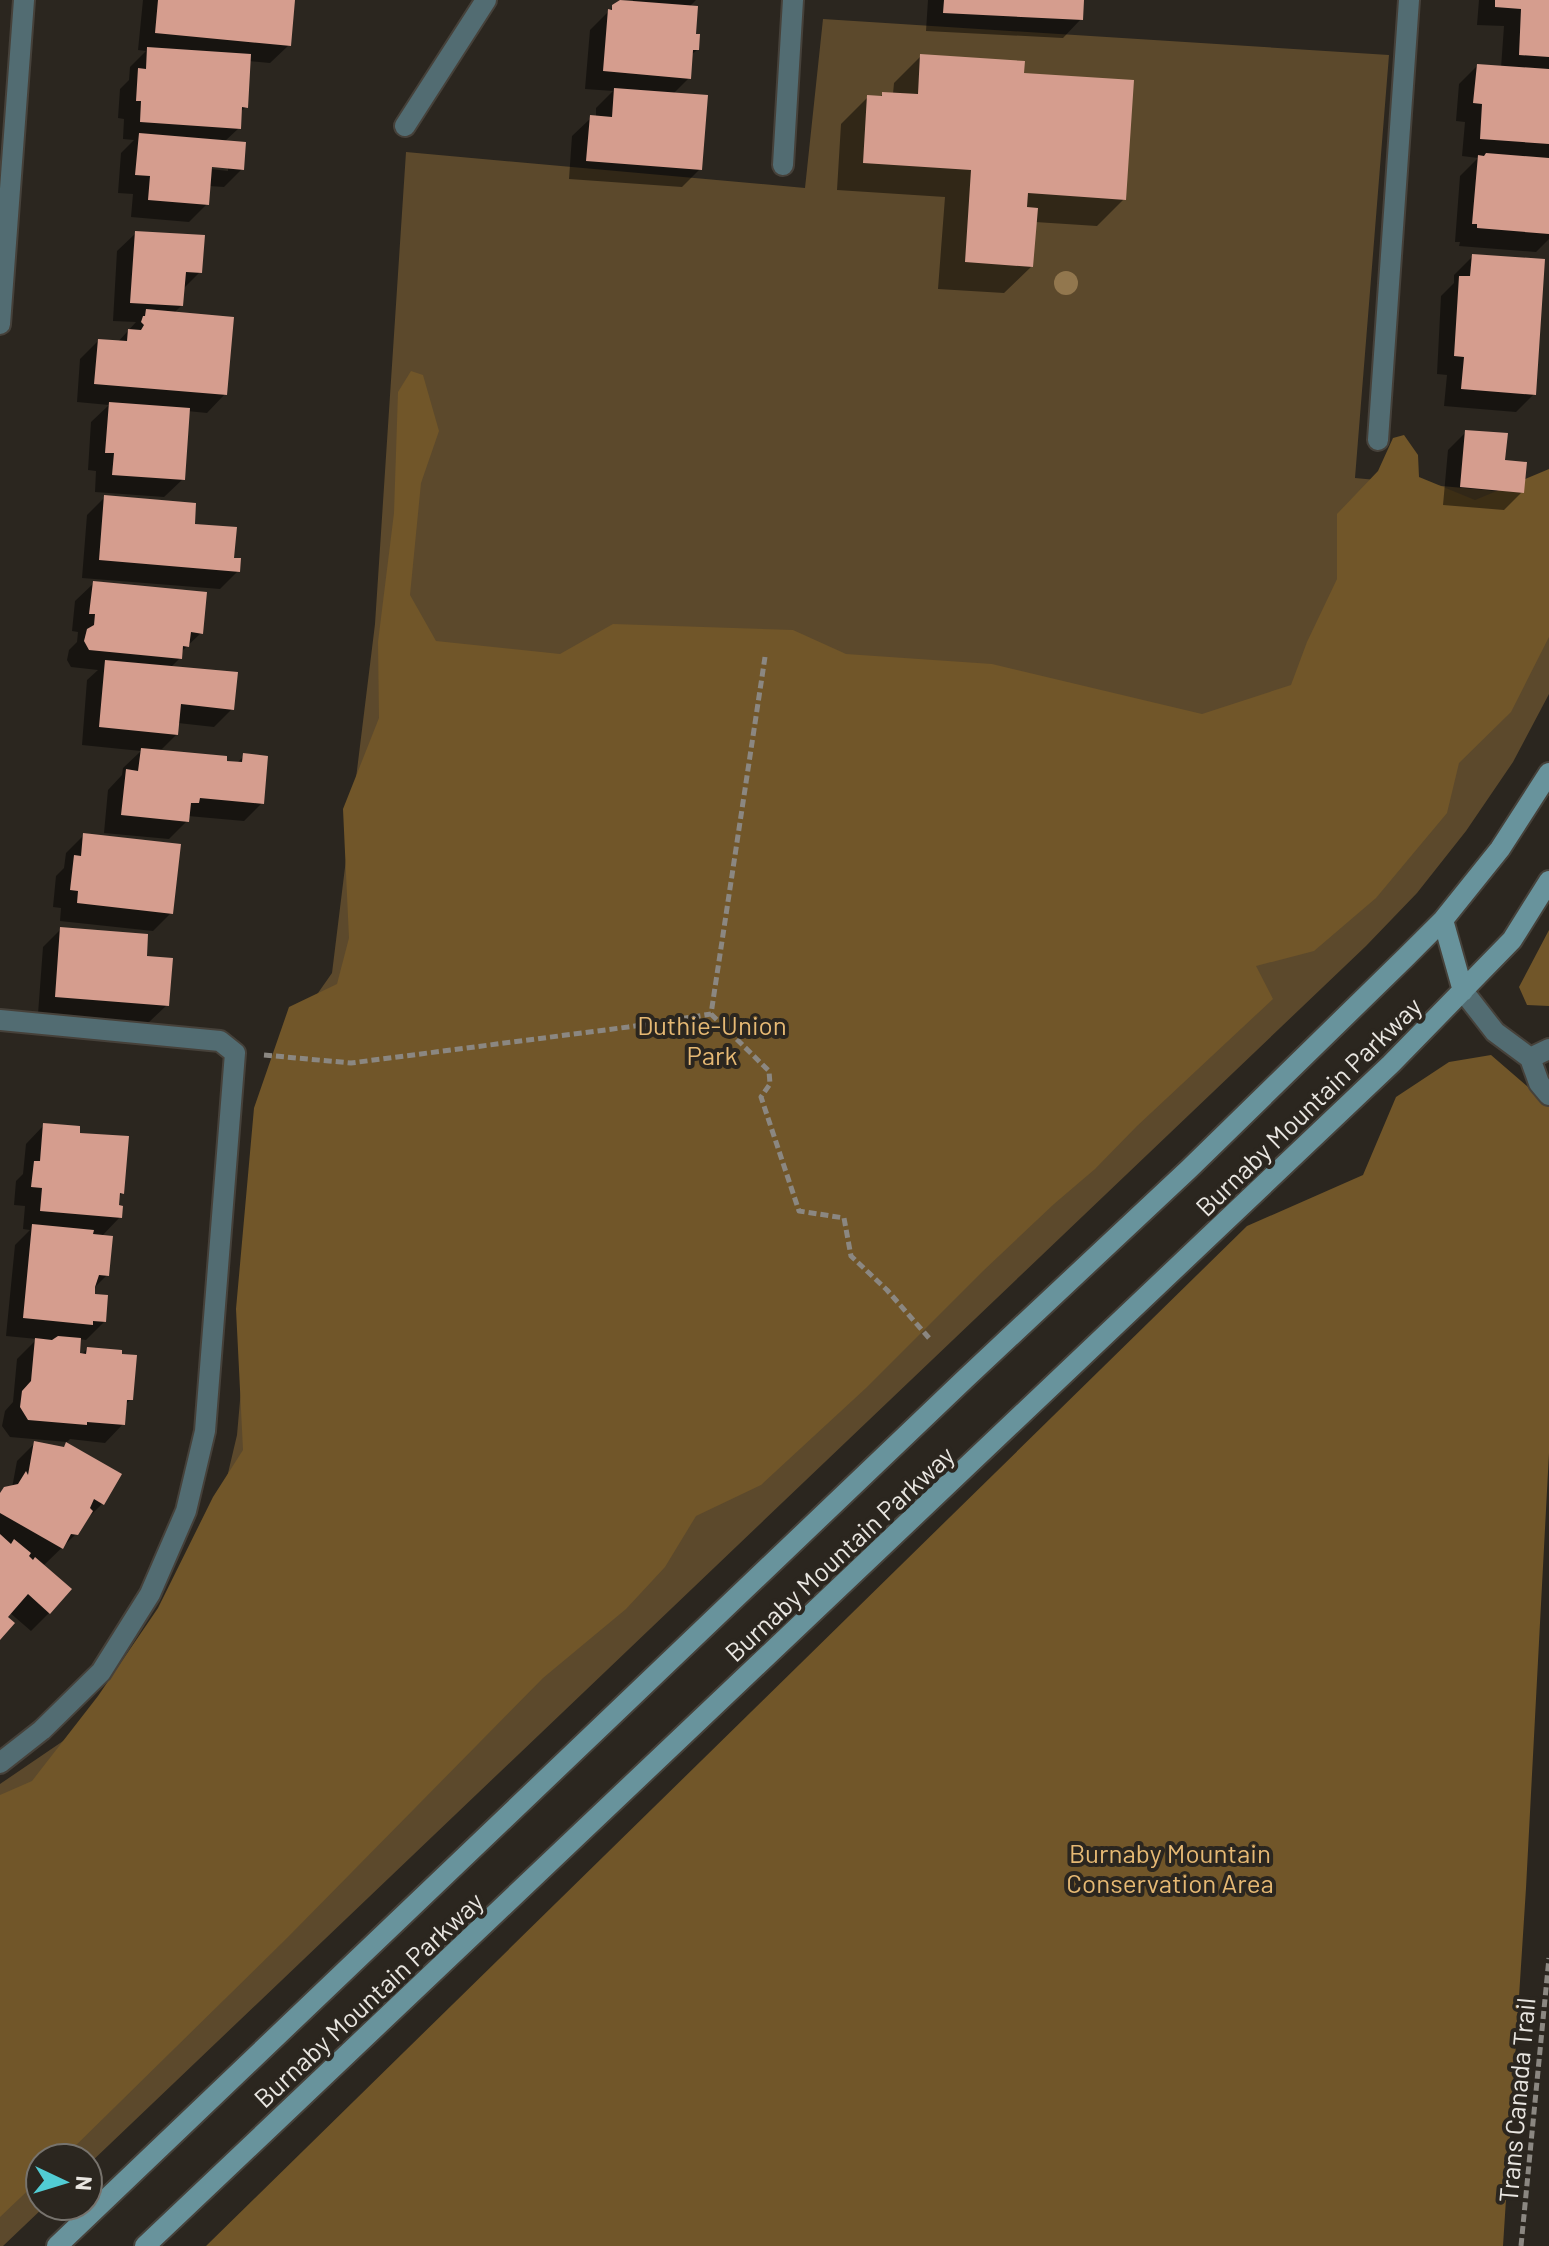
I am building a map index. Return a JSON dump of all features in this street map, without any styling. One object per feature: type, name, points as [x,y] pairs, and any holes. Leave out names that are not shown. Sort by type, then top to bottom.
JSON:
[{"type":"main road","name":"Burnaby Mountain Parkway","points":[[57,2246],[1178,1180],[1443,920],[1500,849],[1549,773]]},
{"type":"main road","name":"Burnaby Mountain Parkway","points":[[145,2246],[1380,1075],[1512,940],[1549,881]]},
{"type":"main road","points":[[1443,920],[1463,991]]},
{"type":"street","points":[[0,324],[24,0]]},
{"type":"street","points":[[405,126],[486,0]]},
{"type":"street","points":[[783,165],[793,0]]},
{"type":"street","points":[[1378,440],[1409,0]]},
{"type":"street","points":[[1463,991],[1495,1032],[1530,1058],[1539,1083],[1549,1095]]},
{"type":"street","points":[[0,1020],[220,1041],[235,1053],[205,1431],[186,1511],[150,1594],[101,1672],[42,1730],[0,1763]]},
{"type":"street","points":[[1530,1058],[1549,1049]]},
{"type":"path","points":[[711,1014],[765,657]]},
{"type":"path","points":[[235,1053],[351,1063],[711,1014]]},
{"type":"path","points":[[711,1014],[769,1071],[770,1084],[761,1097],[799,1211],[844,1218],[851,1256],[887,1290],[929,1338]]},
{"type":"path","name":"Trans Canada Trail","points":[[1521,2246],[1549,1958]]},
{"type":"green space","name":"Duthie-Union Park","points":[[823,19],[1389,55],[1355,478],[1549,496],[1549,694],[1513,762],[1466,831],[1417,893],[1366,946],[104,2150],[104,2142],[24,2142],[24,2222],[28,2222],[0,2246],[0,1784],[116,1705],[217,1520],[237,1435],[265,1115],[295,1026],[332,973],[375,624],[406,152],[805,188]]},
{"type":"green space","name":"Duthie-Union Park","points":[[411,371],[423,375],[439,431],[421,483],[410,595],[436,641],[560,654],[613,624],[793,630],[846,654],[992,664],[1202,714],[1291,685],[1307,642],[1337,579],[1337,514],[1378,471],[1393,438],[1404,435],[1418,455],[1419,477],[1475,500],[1549,469],[1549,637],[1511,712],[1459,763],[1447,813],[1376,898],[1314,951],[1256,966],[1273,999],[761,1485],[696,1516],[665,1567],[626,1609],[543,1678],[288,1937],[79,2142],[24,2142],[24,2194],[0,2217],[0,1795],[32,1781],[98,1696],[158,1608],[213,1497],[243,1450],[236,1309],[254,1108],[289,1007],[337,984],[349,938],[343,809],[379,718],[378,642],[394,513],[398,392]]},
{"type":"green space","points":[[1549,930],[1549,1006],[1527,1005],[1519,987]]},
{"type":"green space","name":"Burnaby Mountain Conservation Area","points":[[1491,1055],[1549,1105],[1549,1453],[1503,2246],[206,2246],[1247,1226],[1363,1175],[1396,1097],[1449,1062]]},
{"type":"building","points":[[158,0],[295,0],[291,46],[155,33]]},
{"type":"building","points":[[620,0],[698,6],[696,34],[700,34],[699,50],[693,50],[691,79],[603,71],[608,9],[612,10],[612,5]]},
{"type":"building","points":[[944,0],[1084,0],[1083,20],[943,13]]},
{"type":"building","points":[[1495,0],[1549,0],[1549,57],[1519,55],[1521,9],[1495,7]]},
{"type":"building","points":[[147,47],[251,54],[248,108],[242,107],[241,129],[140,122],[141,101],[136,101],[138,68],[146,69]]},
{"type":"building","points":[[920,54],[1025,61],[1024,73],[1134,80],[1126,200],[1028,193],[1027,207],[1038,208],[1033,267],[965,262],[971,170],[863,163],[867,95],[882,96],[882,92],[918,94]]},
{"type":"building","points":[[1477,64],[1549,69],[1549,144],[1480,139],[1482,104],[1473,103]]},
{"type":"building","points":[[614,88],[708,95],[702,170],[586,161],[590,115],[612,117]]},
{"type":"building","points":[[139,133],[246,142],[244,170],[212,167],[209,205],[148,200],[150,176],[135,175]]},
{"type":"building","points":[[1486,153],[1549,158],[1549,234],[1477,228],[1477,224],[1472,224],[1478,155],[1484,156]]},
{"type":"building","points":[[135,231],[205,235],[202,273],[186,272],[183,306],[130,303]]},
{"type":"building","points":[[1472,254],[1545,259],[1536,395],[1461,389],[1464,357],[1454,356],[1459,276],[1470,276]]},
{"type":"building","points":[[146,309],[234,317],[227,395],[94,384],[98,339],[127,341],[128,329],[141,330],[144,325],[141,322]]},
{"type":"building","points":[[109,402],[190,408],[185,480],[112,475],[114,453],[105,453]]},
{"type":"building","points":[[1465,430],[1508,433],[1505,460],[1527,462],[1524,493],[1460,487]]},
{"type":"building","points":[[104,495],[196,503],[195,524],[237,527],[234,558],[241,558],[240,572],[99,560]]},
{"type":"building","points":[[93,581],[207,592],[203,634],[191,632],[189,647],[183,646],[182,659],[89,650],[84,641],[87,629],[94,625],[95,614],[89,614]]},
{"type":"building","points":[[105,660],[238,672],[234,710],[181,704],[178,735],[99,727]]},
{"type":"building","points":[[141,748],[227,756],[227,761],[242,762],[243,753],[268,756],[264,804],[200,798],[199,803],[191,803],[189,822],[121,815],[126,769],[138,771]]},
{"type":"building","points":[[83,833],[181,844],[173,914],[77,903],[78,891],[70,890],[74,855],[81,856]]},
{"type":"building","points":[[60,927],[148,934],[147,956],[173,958],[169,1006],[55,997]]},
{"type":"building","points":[[43,1123],[80,1126],[80,1133],[129,1136],[124,1194],[120,1193],[122,1218],[40,1211],[42,1188],[31,1187],[34,1161],[40,1161]]},
{"type":"building","points":[[32,1224],[94,1230],[93,1234],[113,1236],[109,1276],[99,1275],[95,1287],[95,1294],[108,1295],[106,1322],[93,1321],[93,1325],[23,1318]]},
{"type":"building","points":[[58,1336],[81,1338],[80,1353],[86,1354],[87,1347],[122,1350],[122,1354],[137,1355],[133,1400],[127,1400],[125,1425],[28,1420],[20,1407],[22,1391],[31,1381],[35,1338],[52,1340]]},
{"type":"building","points":[[34,1441],[64,1447],[66,1442],[122,1474],[104,1505],[94,1499],[90,1508],[93,1511],[78,1535],[71,1534],[63,1549],[0,1513],[0,1493],[4,1487],[18,1484],[26,1471],[28,1475]]},
{"type":"building","points":[[0,1534],[11,1544],[14,1539],[31,1553],[29,1556],[33,1560],[35,1557],[72,1589],[50,1614],[28,1594],[8,1617],[15,1623],[0,1640]]}]
